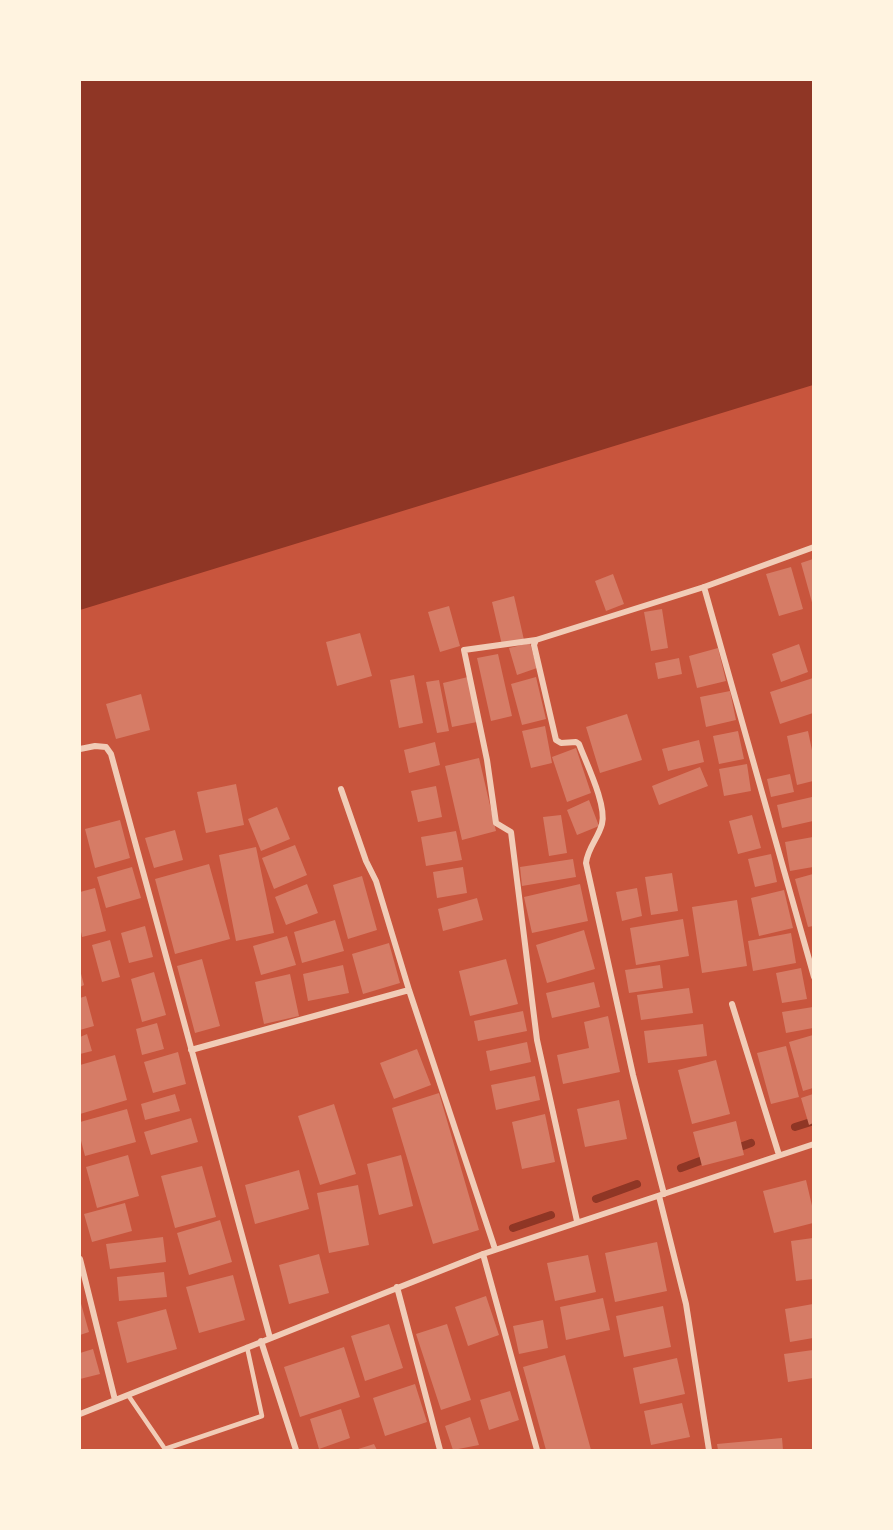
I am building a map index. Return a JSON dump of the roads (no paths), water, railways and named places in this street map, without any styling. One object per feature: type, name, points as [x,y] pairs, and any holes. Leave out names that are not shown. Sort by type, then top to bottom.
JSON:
[{"type":"street","points":[[577,1221],[537,1040],[511,832],[496,823],[487,760],[465,650],[536,640],[704,587],[813,547]]},
{"type":"street","points":[[704,587],[813,976]]},
{"type":"street","points":[[536,640],[534,645],[556,740],[561,743],[576,742],[579,744],[600,803],[602,824],[587,853],[586,863],[686,1304],[710,1450]]},
{"type":"street","points":[[80,749],[94,746],[106,747],[111,754],[270,1338]]},
{"type":"street","points":[[341,789],[366,861],[380,892],[409,990],[495,1249]]},
{"type":"street","points":[[191,1050],[409,990]]},
{"type":"street","points":[[732,1004],[779,1155]]},
{"type":"street","points":[[80,1414],[495,1249],[813,1144]]},
{"type":"street","points":[[483,1254],[537,1450]]},
{"type":"street","points":[[80,1259],[115,1400]]},
{"type":"street","points":[[398,1287],[440,1450]]},
{"type":"street","points":[[261,1341],[296,1450]]},
{"type":"lane","points":[[128,1395],[165,1449],[262,1416],[247,1347]]},
{"type":"waterway","points":[[795,1127],[814,1121]]},
{"type":"waterway","points":[[732,1150],[751,1143]]},
{"type":"waterway","points":[[681,1168],[711,1157]]},
{"type":"waterway","points":[[596,1199],[637,1184]]},
{"type":"waterway","points":[[513,1228],[551,1215]]}]
